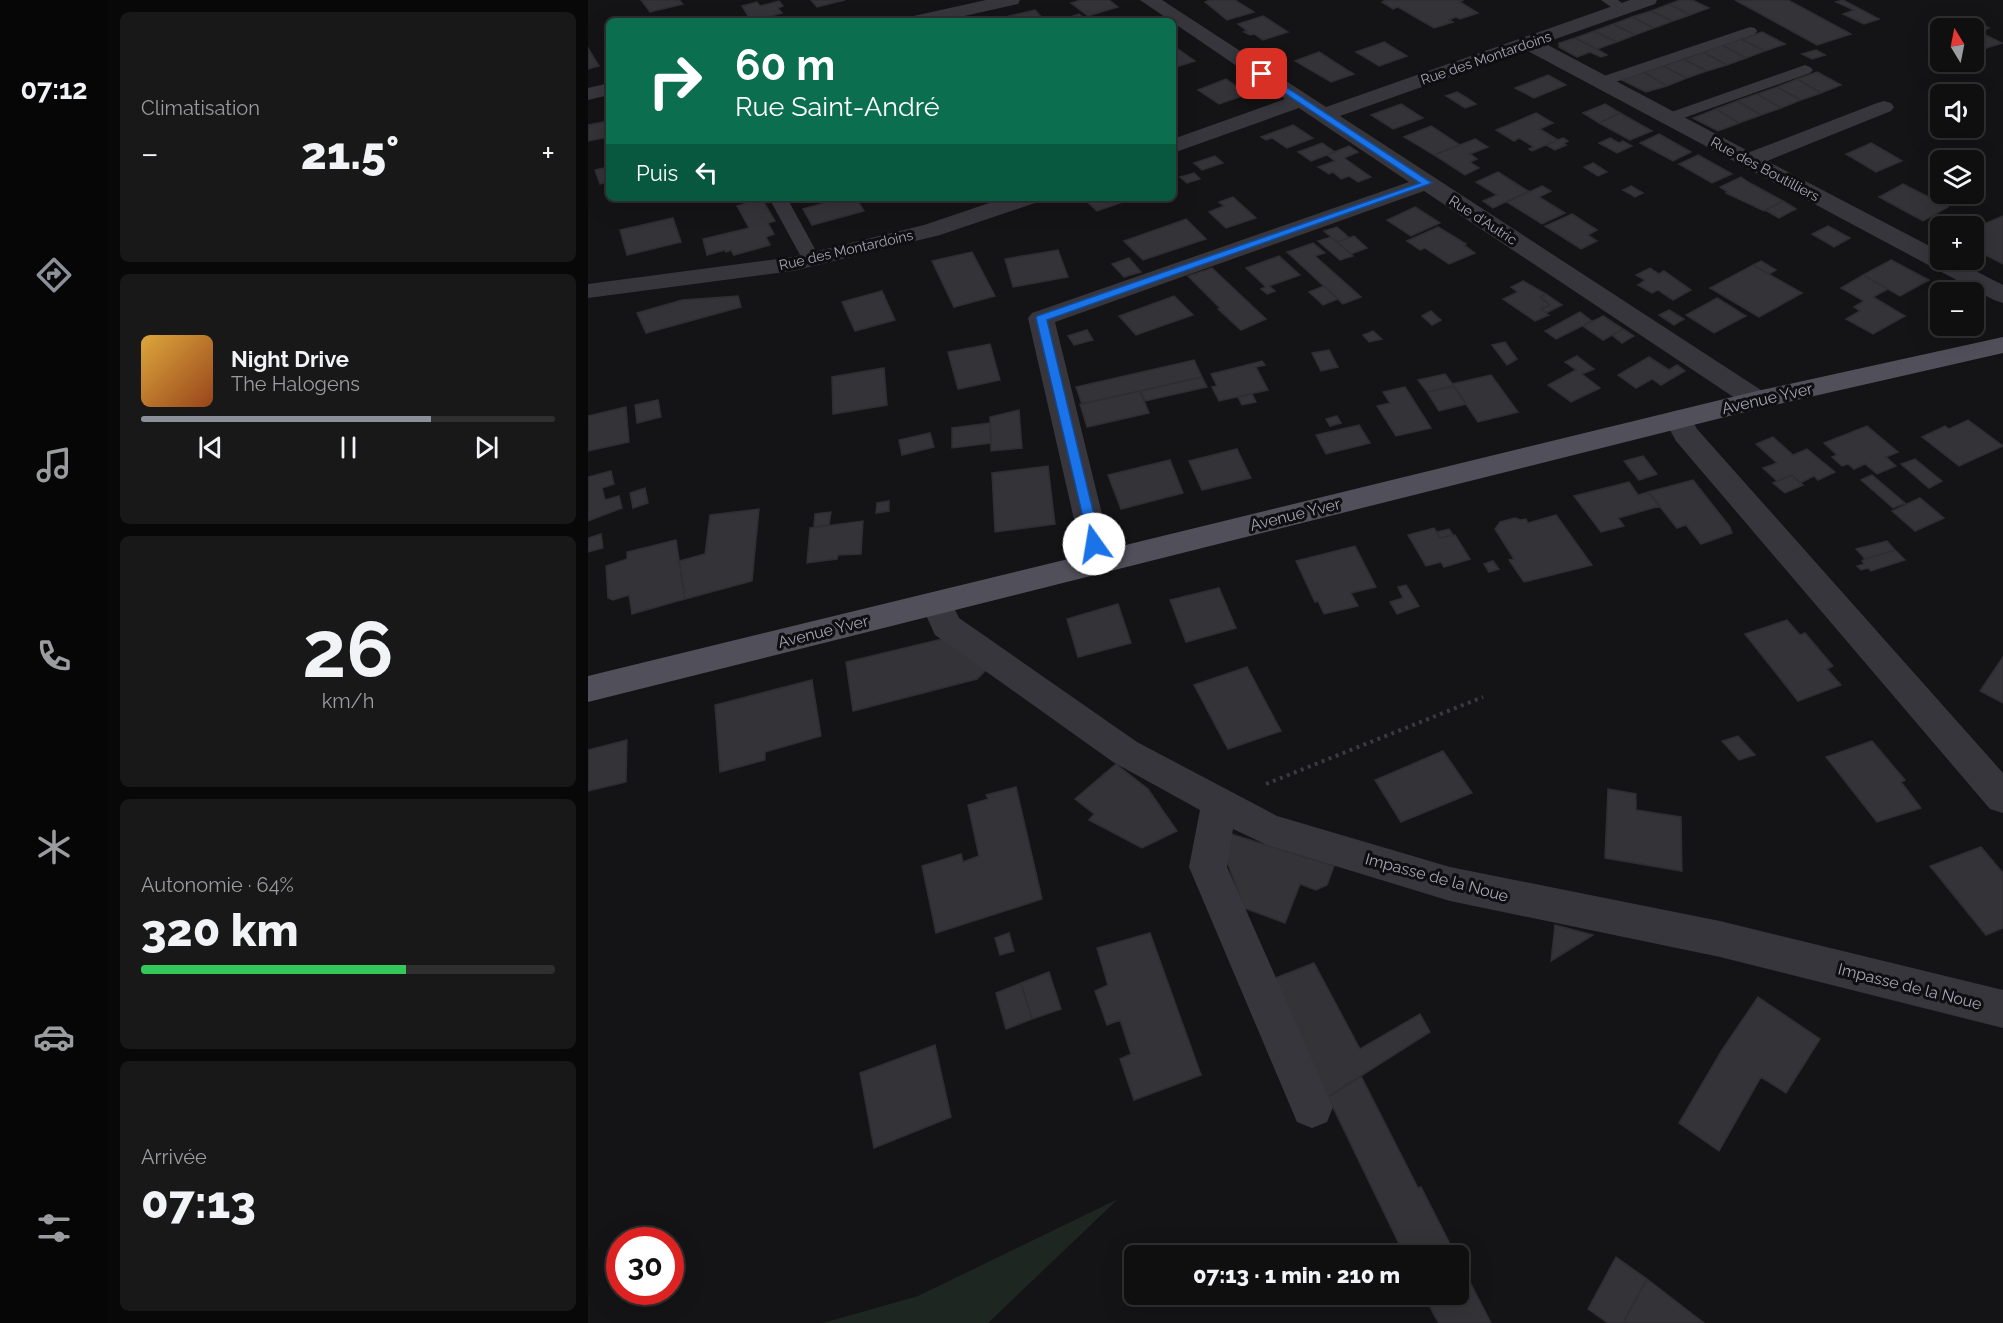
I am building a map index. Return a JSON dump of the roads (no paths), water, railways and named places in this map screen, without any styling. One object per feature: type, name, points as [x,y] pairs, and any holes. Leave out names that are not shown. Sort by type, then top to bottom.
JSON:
[{"type":"main road","name":"Avenue Yver","points":[[588,689],[1678,419],[2000,348]]},
{"type":"street","points":[[930,18],[1011,0]]},
{"type":"street","name":"Rue d'Autric","points":[[1149,0],[1757,400]]},
{"type":"street","name":"Rue des Montardoins","points":[[1323,115],[1528,43],[1616,4],[1648,0]]},
{"type":"street","name":"Rue des Boutilliers","points":[[1528,43],[2003,295]]},
{"type":"street","points":[[588,94],[606,90]]},
{"type":"street","points":[[1176,146],[1301,100]]},
{"type":"street","points":[[1749,160],[1884,107]]},
{"type":"street","points":[[1099,563],[1041,318],[1427,183]]},
{"type":"street","name":"Rue des Montardoins","points":[[588,291],[793,264],[932,230],[1018,201]]},
{"type":"street","points":[[1678,419],[1693,443],[2003,798]]},
{"type":"street","name":"Impasse de la Noue","points":[[937,603],[946,626],[1125,752],[1267,829],[1450,884],[1720,939],[2003,1009]]},
{"type":"street","points":[[1219,803],[1208,867],[1312,1107]]},
{"type":"lane","points":[[1601,82],[1750,31]]},
{"type":"lane","points":[[1669,118],[1805,70]]},
{"type":"lane","points":[[780,201],[812,260]]}]
